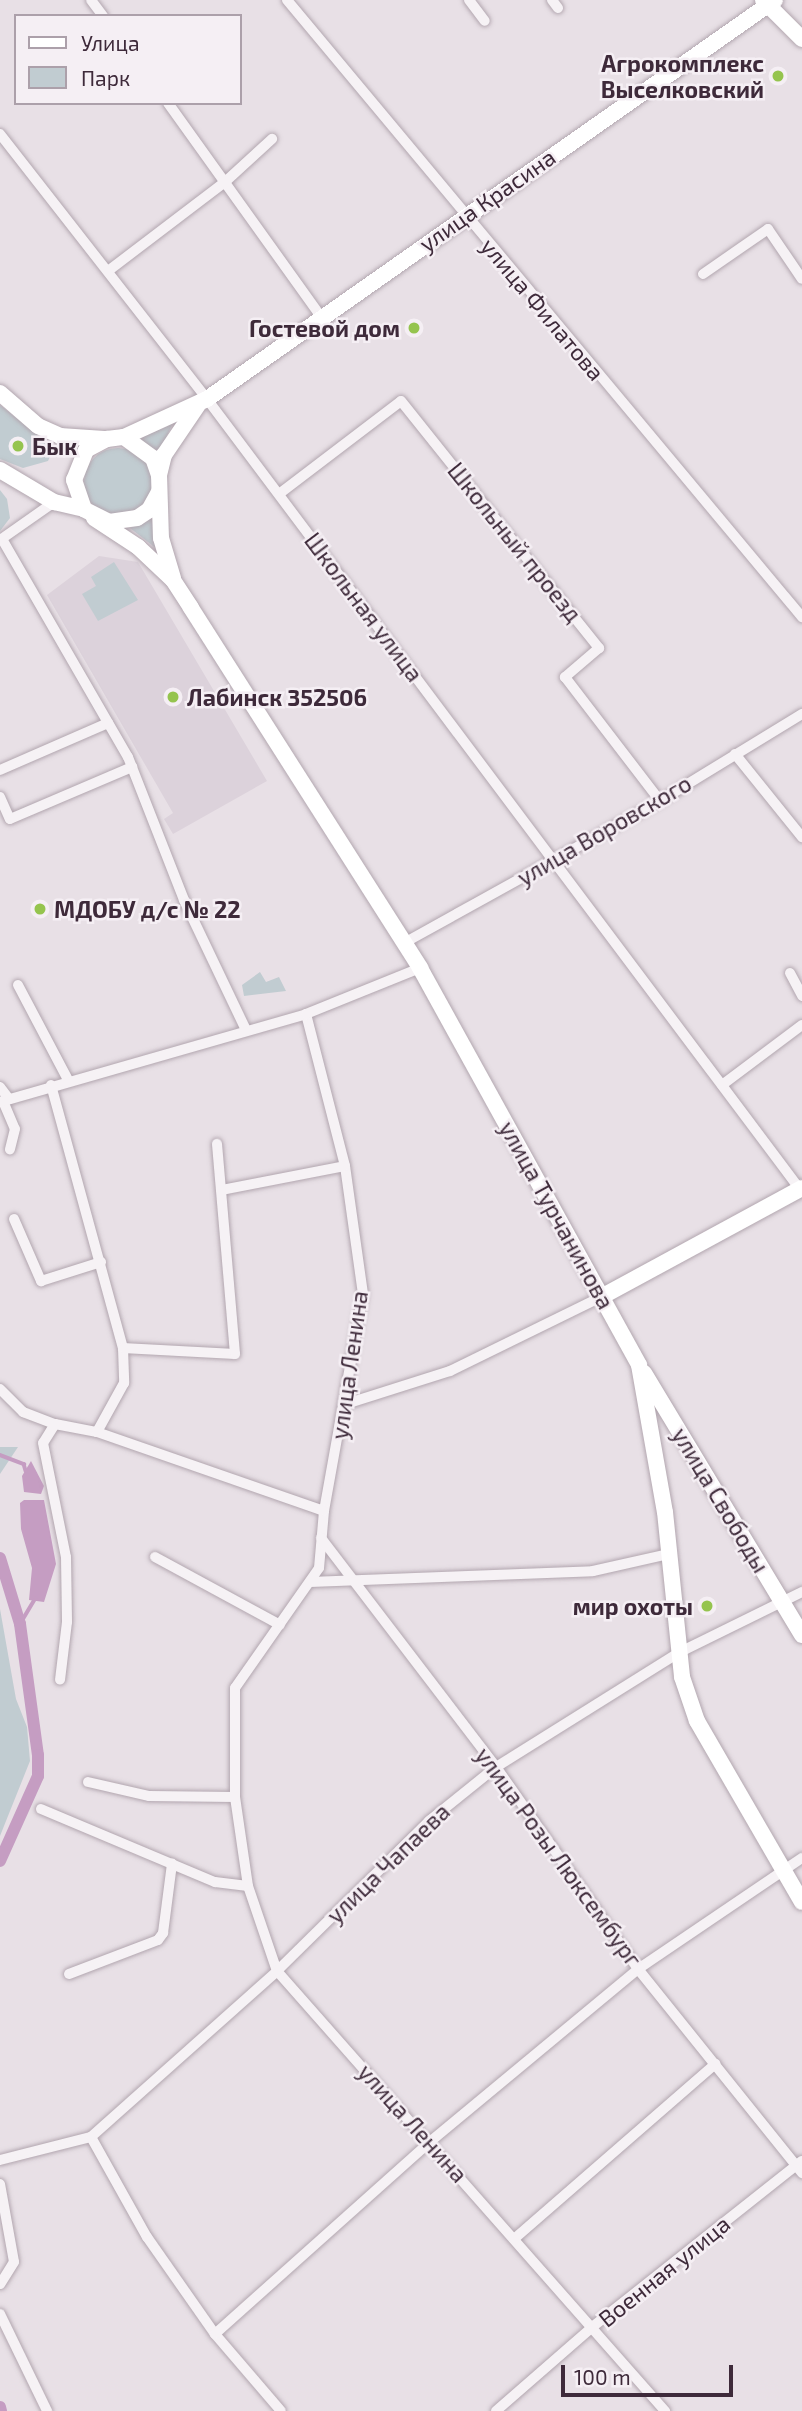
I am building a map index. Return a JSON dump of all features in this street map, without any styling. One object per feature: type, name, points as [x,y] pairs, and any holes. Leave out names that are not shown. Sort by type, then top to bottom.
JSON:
[{"type":"street","name":"улица Филатова","points":[[287,0],[802,617]]},
{"type":"street","points":[[469,0],[485,21]]},
{"type":"street","name":"улица Красина","points":[[124,437],[204,401],[769,2]]},
{"type":"street","points":[[769,2],[802,39]]},
{"type":"street","points":[[168,105],[322,318]]},
{"type":"street","name":"Школьная улица","points":[[0,134],[108,271],[204,401],[279,494],[801,1190]]},
{"type":"street","points":[[108,271],[225,182],[272,139]]},
{"type":"street","points":[[703,274],[768,229],[802,279]]},
{"type":"street","points":[[0,393],[38,426],[60,436],[107,439],[124,437],[153,458],[159,484],[149,510],[137,518],[109,522],[89,513],[74,480],[82,455]]},
{"type":"street","name":"улица Красина","points":[[159,484],[177,432],[204,401]]},
{"type":"street","name":"Школьный проезд","points":[[279,494],[401,401],[599,648],[565,677],[660,801]]},
{"type":"street","points":[[107,439],[82,455],[54,502],[1,539],[132,767],[184,901],[246,1030]]},
{"type":"street","name":"улица Турчанинова","points":[[0,470],[54,502],[89,513],[138,547],[173,580],[420,968],[639,1365],[669,1555],[682,1677],[697,1721],[802,1902]]},
{"type":"street","name":"улица Турчанинова","points":[[159,484],[161,538],[173,580]]},
{"type":"street","name":"улица Воровского","points":[[404,943],[660,801],[802,714]]},
{"type":"street","points":[[0,770],[108,723]]},
{"type":"street","points":[[735,754],[802,836]]},
{"type":"street","points":[[0,797],[10,819],[132,767]]},
{"type":"street","points":[[4,1100],[306,1014],[420,968]]},
{"type":"street","points":[[790,973],[802,996]]},
{"type":"street","points":[[18,985],[68,1080]]},
{"type":"street","name":"улица Ленина","points":[[306,1014],[345,1166],[363,1294],[324,1511],[319,1568],[234,1688],[235,1797],[248,1886],[276,1971],[430,2141],[666,2411]]},
{"type":"street","points":[[722,1085],[802,1025]]},
{"type":"street","points":[[51,1085],[123,1348],[124,1383],[97,1432]]},
{"type":"street","points":[[0,1087],[15,1129],[10,1149]]},
{"type":"street","points":[[123,1348],[235,1354],[217,1144]]},
{"type":"street","points":[[222,1190],[345,1166]]},
{"type":"street","points":[[345,1405],[450,1371],[603,1296],[801,1190]]},
{"type":"street","points":[[14,1219],[41,1281],[101,1262]]},
{"type":"street","name":"улица Свободы","points":[[639,1365],[802,1635]]},
{"type":"street","points":[[0,1389],[23,1412],[55,1424],[97,1432],[324,1511]]},
{"type":"street","points":[[55,1424],[43,1443],[66,1557],[67,1622],[61,1680]]},
{"type":"street","name":"улица Розы Люксембург","points":[[321,1538],[496,1767],[638,1969],[800,2166]]},
{"type":"street","points":[[310,1581],[593,1571],[669,1555]]},
{"type":"street","points":[[155,1557],[280,1625]]},
{"type":"street","name":"улица Чапаева","points":[[0,2160],[91,2137],[276,1971],[429,1821],[496,1767],[680,1651],[802,1592]]},
{"type":"street","points":[[88,1782],[149,1796],[235,1797]]},
{"type":"street","points":[[41,1809],[215,1882],[248,1886]]},
{"type":"street","points":[[215,2334],[430,2141],[638,1969],[802,1858]]},
{"type":"street","points":[[69,1974],[158,1940],[163,1933],[172,1864]]},
{"type":"street","points":[[514,2239],[715,2064]]},
{"type":"street","points":[[91,2137],[147,2237],[215,2334],[281,2411]]},
{"type":"street","name":"Военная улица","points":[[496,2411],[591,2328],[800,2166]]},
{"type":"street","points":[[0,2184],[14,2262],[0,2284]]},
{"type":"street","points":[[0,2314],[47,2411]]},
{"type":"shaded area","points":[[99,556],[138,562],[267,781],[173,834],[164,819],[173,813],[47,595]]},
{"type":"shaded area","points":[[31,1461],[44,1486],[41,1494],[24,1492],[22,1476]]},
{"type":"shaded area","points":[[24,1500],[44,1500],[56,1564],[44,1602],[29,1600],[32,1568],[21,1529],[20,1503]]},
{"type":"green space","points":[[0,405],[54,448],[48,461],[23,468],[0,459]]},
{"type":"green space","points":[[173,422],[157,459],[135,439]]},
{"type":"green space","points":[[118,448],[131,451],[142,458],[149,469],[152,482],[149,495],[142,506],[131,513],[118,516],[105,513],[94,506],[87,495],[84,482],[87,469],[94,458],[105,451]]},
{"type":"green space","points":[[0,490],[7,499],[10,518],[0,531]]},
{"type":"green space","points":[[152,518],[157,549],[130,528]]},
{"type":"green space","points":[[114,562],[138,600],[98,621],[82,594],[96,586],[91,577]]},
{"type":"green space","points":[[260,972],[266,982],[279,977],[286,991],[244,996],[242,985]]},
{"type":"green space","points":[[0,1447],[18,1447],[0,1474]]},
{"type":"green space","points":[[0,1609],[16,1699],[27,1727],[30,1761],[0,1836]]},
{"type":"waterway","points":[[0,1455],[24,1464],[26,1471]]},
{"type":"waterway","points":[[0,1558],[20,1624],[38,1755],[38,1776],[0,1861]]},
{"type":"waterway","points":[[20,1624],[35,1599]]},
{"type":"waterway","points":[[0,2407],[1,2411]]},
{"type":"place","name":"Агрокомплекс Выселковский","points":[[778,76]]},
{"type":"place","name":"Гостевой дом","points":[[414,328]]},
{"type":"place","name":"Бык","points":[[18,446]]},
{"type":"place","name":"Лабинск 352506","points":[[173,697]]},
{"type":"place","name":"МДОБУ д/с № 22","points":[[40,909]]},
{"type":"place","name":"мир охоты","points":[[707,1606]]}]
